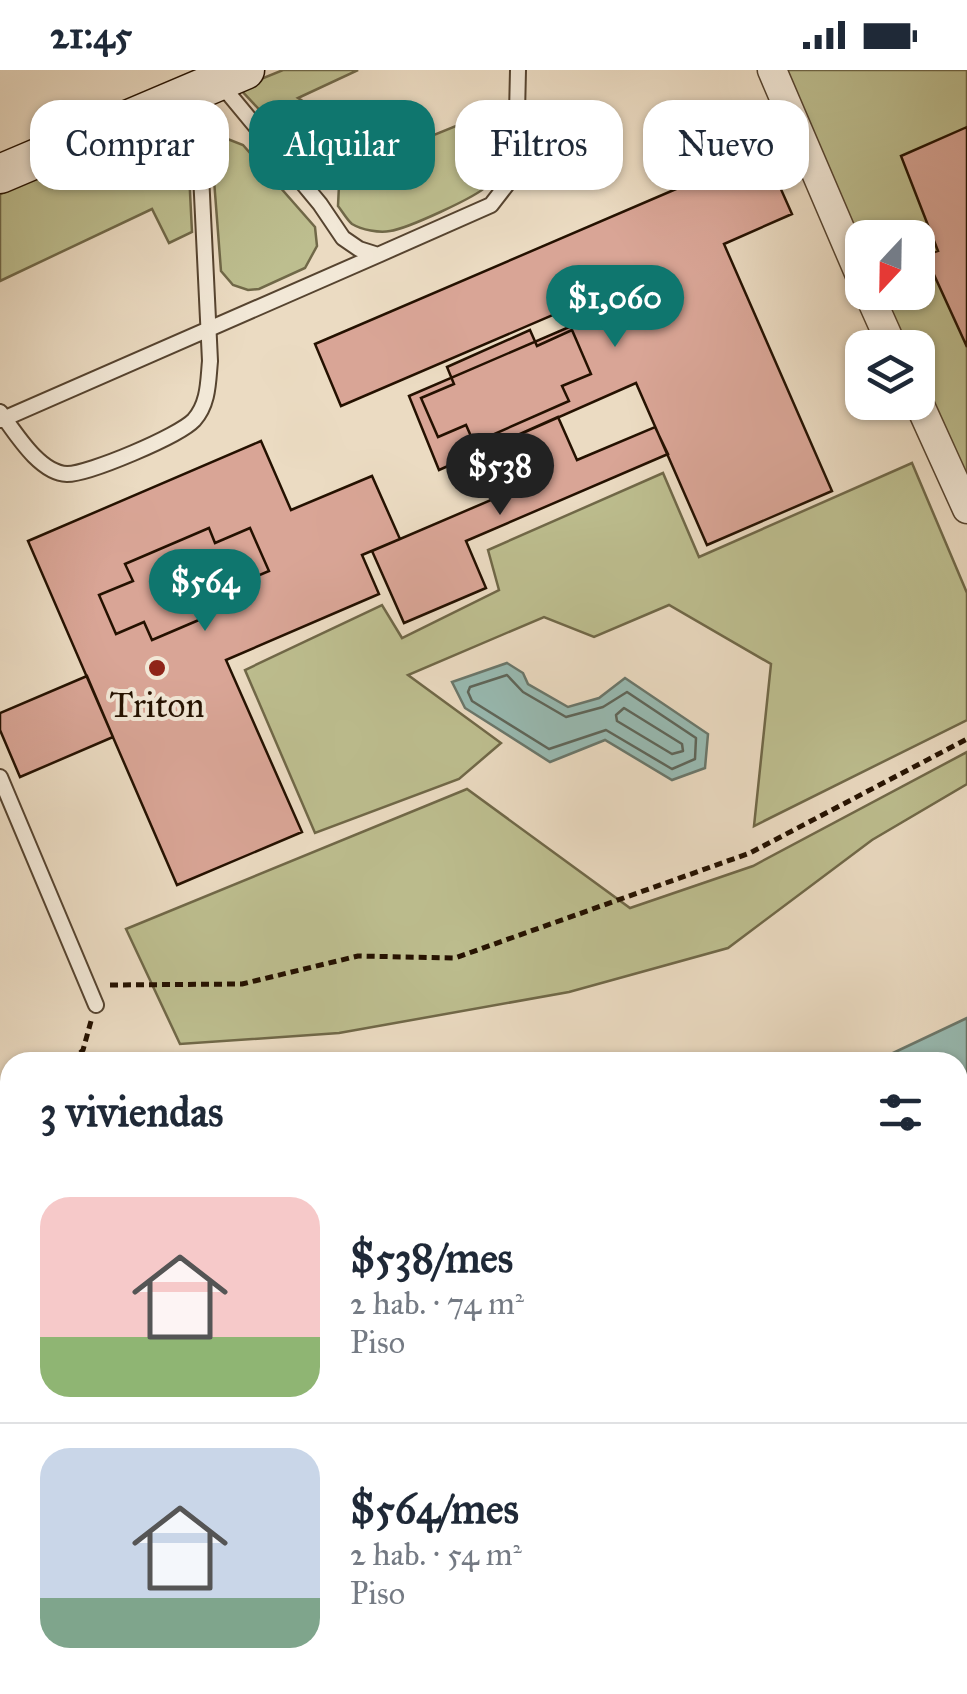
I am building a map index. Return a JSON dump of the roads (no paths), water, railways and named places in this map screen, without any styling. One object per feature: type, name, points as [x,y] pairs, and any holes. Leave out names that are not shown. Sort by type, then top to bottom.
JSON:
[{"type":"main road","points":[[0,174],[220,81]]},
{"type":"street","points":[[772,70],[845,240]]},
{"type":"street","points":[[927,420],[967,509]]},
{"type":"lane","points":[[220,81],[209,330],[210,361],[206,400],[193,421],[146,450],[67,474],[47,467],[2,417],[209,330],[491,205],[508,183],[516,157],[518,70]]},
{"type":"lane","points":[[220,81],[343,238],[359,249],[378,254]]},
{"type":"lane","points":[[0,777],[96,1005]]},
{"type":"water","points":[[507,663],[523,673],[528,684],[568,707],[599,698],[625,678],[708,734],[705,768],[672,780],[605,740],[550,762],[465,708],[452,682]]},
{"type":"water","points":[[967,1018],[967,1052],[895,1052]]},
{"type":"place","name":"Triton","points":[[157,668]]}]
